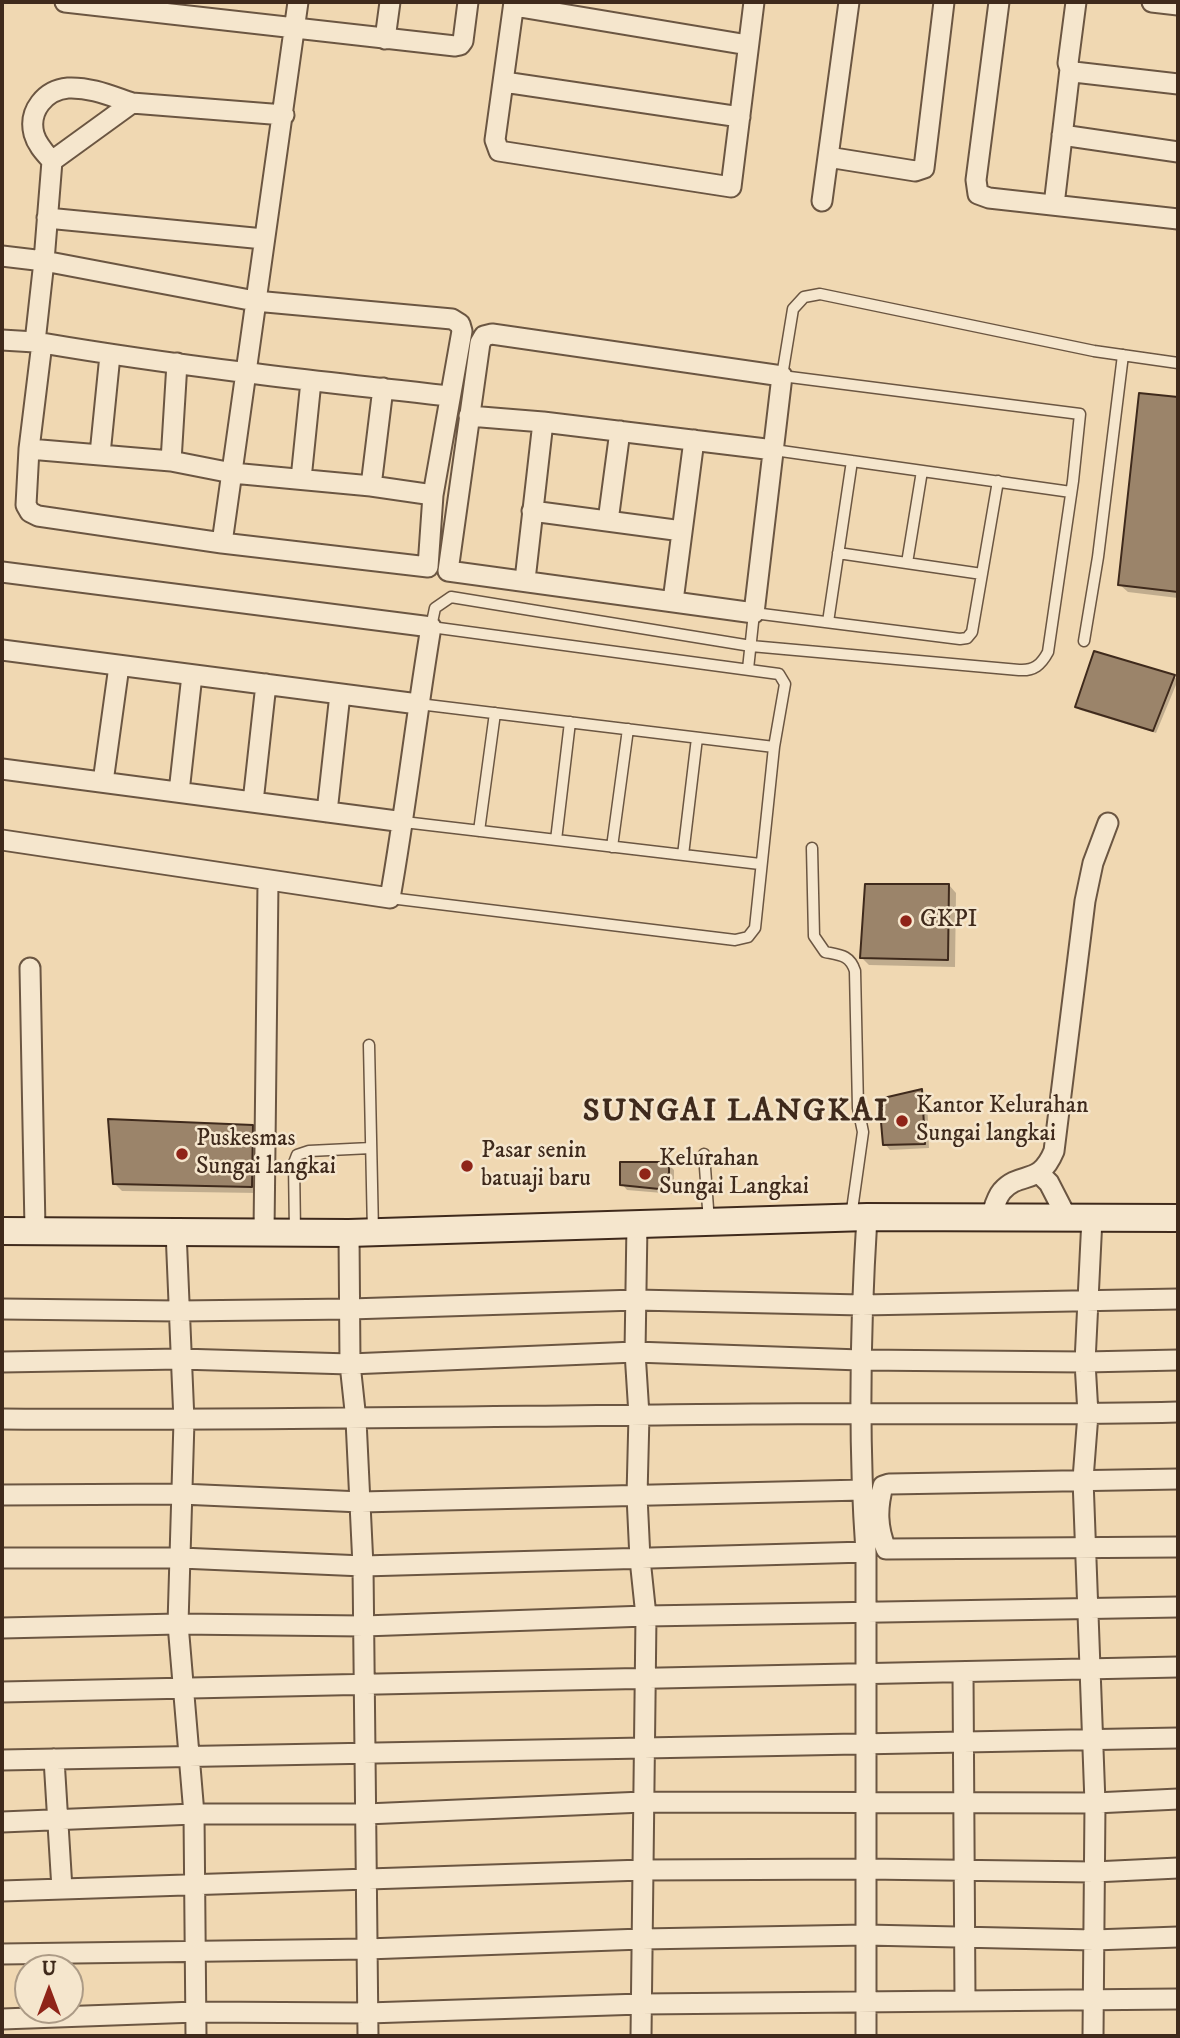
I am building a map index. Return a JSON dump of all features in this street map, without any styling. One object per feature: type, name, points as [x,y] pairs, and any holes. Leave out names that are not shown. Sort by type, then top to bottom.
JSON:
[{"type":"street","points":[[65,2],[210,10],[295,28],[460,45],[463,41],[468,2]]},
{"type":"street","points":[[222,543],[298,2]]},
{"type":"street","points":[[385,39],[390,2]]},
{"type":"street","points":[[748,45],[514,4],[495,140],[499,151],[731,187],[754,2]]},
{"type":"street","points":[[822,201],[849,2]]},
{"type":"street","points":[[828,158],[915,171],[924,168],[944,2]]},
{"type":"street","points":[[999,2],[976,180],[978,194],[989,198],[1178,219]]},
{"type":"street","points":[[1055,205],[1076,2]]},
{"type":"street","points":[[1152,2],[1178,5]]},
{"type":"street","points":[[1070,69],[1074,72],[1178,84]]},
{"type":"street","points":[[505,82],[740,117]]},
{"type":"street","points":[[2,340],[35,342],[52,162],[38,144],[33,120],[36,110],[47,95],[67,88],[87,89],[132,103],[284,115]]},
{"type":"street","points":[[52,162],[132,103]]},
{"type":"street","points":[[1062,135],[1178,152]]},
{"type":"street","points":[[47,218],[264,239]]},
{"type":"street","points":[[2,256],[44,261],[255,301],[457,321],[462,331],[433,495],[428,567],[222,543],[34,514],[26,505],[29,449],[42,343],[110,355],[450,396]]},
{"type":"street","points":[[492,334],[782,376],[754,613],[448,571],[469,416],[480,343],[484,336],[492,334]]},
{"type":"street","points":[[100,454],[110,355]]},
{"type":"street","points":[[171,461],[177,363]]},
{"type":"street","points":[[301,479],[311,381]]},
{"type":"street","points":[[371,486],[383,388]]},
{"type":"street","points":[[469,416],[543,422],[774,450]]},
{"type":"street","points":[[525,580],[543,422]]},
{"type":"street","points":[[608,521],[620,431]]},
{"type":"street","points":[[673,601],[694,440]]},
{"type":"street","points":[[29,449],[171,461],[232,473],[371,486],[433,495]]},
{"type":"street","points":[[533,511],[682,531]]},
{"type":"street","points":[[2,572],[431,627],[418,704],[404,822],[390,898],[268,882],[2,840]]},
{"type":"street","points":[[2,650],[418,704]]},
{"type":"street","points":[[103,782],[119,666]]},
{"type":"street","points":[[179,792],[192,675]]},
{"type":"street","points":[[253,802],[266,684]]},
{"type":"street","points":[[327,812],[340,694]]},
{"type":"street","points":[[2,769],[404,822]]},
{"type":"street","points":[[991,1217],[996,1200],[1005,1188],[1046,1168],[1054,1151],[1085,901],[1093,863],[1108,823]]},
{"type":"street","points":[[264,1232],[268,882]]},
{"type":"street","points":[[30,968],[36,1229]]},
{"type":"street","points":[[1039,1173],[1079,1218],[1087,1301],[1088,1414],[1083,1479],[1095,1803],[1093,2036]]},
{"type":"street","points":[[859,1217],[862,1490],[866,1552],[866,2036]]},
{"type":"street","points":[[2,1230],[361,1233],[859,1217],[1178,1218]]},
{"type":"street","points":[[637,1224],[637,1496],[646,1616],[641,2036]]},
{"type":"street","points":[[176,1231],[184,1420],[178,1624],[194,1814],[196,2036]]},
{"type":"street","points":[[361,1233],[350,1310],[350,1364],[356,1420],[363,1566],[368,2036]]},
{"type":"street","points":[[2,1309],[350,1310],[636,1300],[862,1306],[1178,1299]]},
{"type":"street","points":[[2,1362],[180,1359],[350,1364],[635,1352],[860,1360],[1178,1360]]},
{"type":"street","points":[[2,1419],[356,1420],[639,1415],[1178,1412]]},
{"type":"street","points":[[1178,1479],[889,1485],[883,1486],[878,1506],[880,1533],[886,1549],[1178,1547]]},
{"type":"street","points":[[2,1495],[181,1494],[361,1502],[862,1490]]},
{"type":"street","points":[[2,1558],[181,1558],[363,1566],[866,1552]]},
{"type":"street","points":[[2,1628],[178,1624],[364,1626],[646,1616],[1178,1608]]},
{"type":"street","points":[[2,1692],[1178,1667]]},
{"type":"street","points":[[963,1672],[965,2001]]},
{"type":"street","points":[[2,1760],[1178,1738]]},
{"type":"street","points":[[54,1759],[62,1889]]},
{"type":"street","points":[[2,1822],[194,1814],[366,1814],[643,1802],[1095,1803],[1178,1800]]},
{"type":"street","points":[[2,1891],[643,1870],[1094,1872],[1178,1868]]},
{"type":"street","points":[[2,1954],[367,1949],[642,1939],[866,1935],[1094,1940],[1178,1937]]},
{"type":"street","points":[[2,2019],[196,2012],[368,2013],[641,2004],[1178,1999]]},
{"type":"lane","points":[[390,898],[742,940],[755,928],[760,864],[784,681],[775,672],[431,627],[439,604],[451,597],[751,646],[1029,671],[1038,667],[1048,652],[1080,414],[782,376],[793,309],[804,297],[820,294],[1094,351],[1178,363]]},
{"type":"lane","points":[[1084,641],[1098,557],[1123,355]]},
{"type":"lane","points":[[774,450],[1071,492]]},
{"type":"lane","points":[[828,622],[852,461]]},
{"type":"lane","points":[[907,563],[922,471]]},
{"type":"lane","points":[[748,668],[754,613],[963,639],[972,632],[998,481]]},
{"type":"lane","points":[[838,553],[982,573]]},
{"type":"lane","points":[[418,704],[774,747]]},
{"type":"lane","points":[[479,831],[495,713]]},
{"type":"lane","points":[[556,840],[570,722]]},
{"type":"lane","points":[[612,846],[628,729]]},
{"type":"lane","points":[[683,855],[697,738]]},
{"type":"lane","points":[[404,822],[760,864]]},
{"type":"lane","points":[[812,848],[814,936],[825,952],[845,956],[852,962],[855,971],[858,1108],[863,1132],[859,1217]]},
{"type":"lane","points":[[361,1233],[371,1148],[369,1045]]},
{"type":"lane","points":[[295,1233],[293,1163],[297,1155],[309,1151],[371,1148]]},
{"type":"lane","points":[[704,1154],[709,1222]]},
{"type":"building","points":[[1139,393],[1178,397],[1178,592],[1118,585]]},
{"type":"building","points":[[1094,651],[1175,675],[1153,731],[1075,707]]},
{"type":"building","name":"GKPI","points":[[865,884],[949,884],[948,960],[860,958]]},
{"type":"building","name":"Kantor Kelurahan Sungai langkai","points":[[922,1089],[925,1144],[883,1145],[879,1099]]},
{"type":"building","name":"Puskesmas Sungai langkai","points":[[108,1119],[253,1125],[252,1187],[113,1184]]},
{"type":"building","name":"Kelurahan Sungai Langkai","points":[[620,1162],[669,1162],[669,1190],[620,1185]]},
{"type":"place","name":"GKPI","points":[[906,921]]},
{"type":"place","name":"Kantor Kelurahan Sungai langkai","points":[[902,1121]]},
{"type":"place","name":"Puskesmas Sungai langkai","points":[[182,1154]]},
{"type":"place","name":"Pasar senin batuaji baru","points":[[467,1166]]},
{"type":"place","name":"Kelurahan Sungai Langkai","points":[[645,1174]]},
{"type":"district","name":"SUNGAI LANGKAI","points":[[736,1113]]}]
